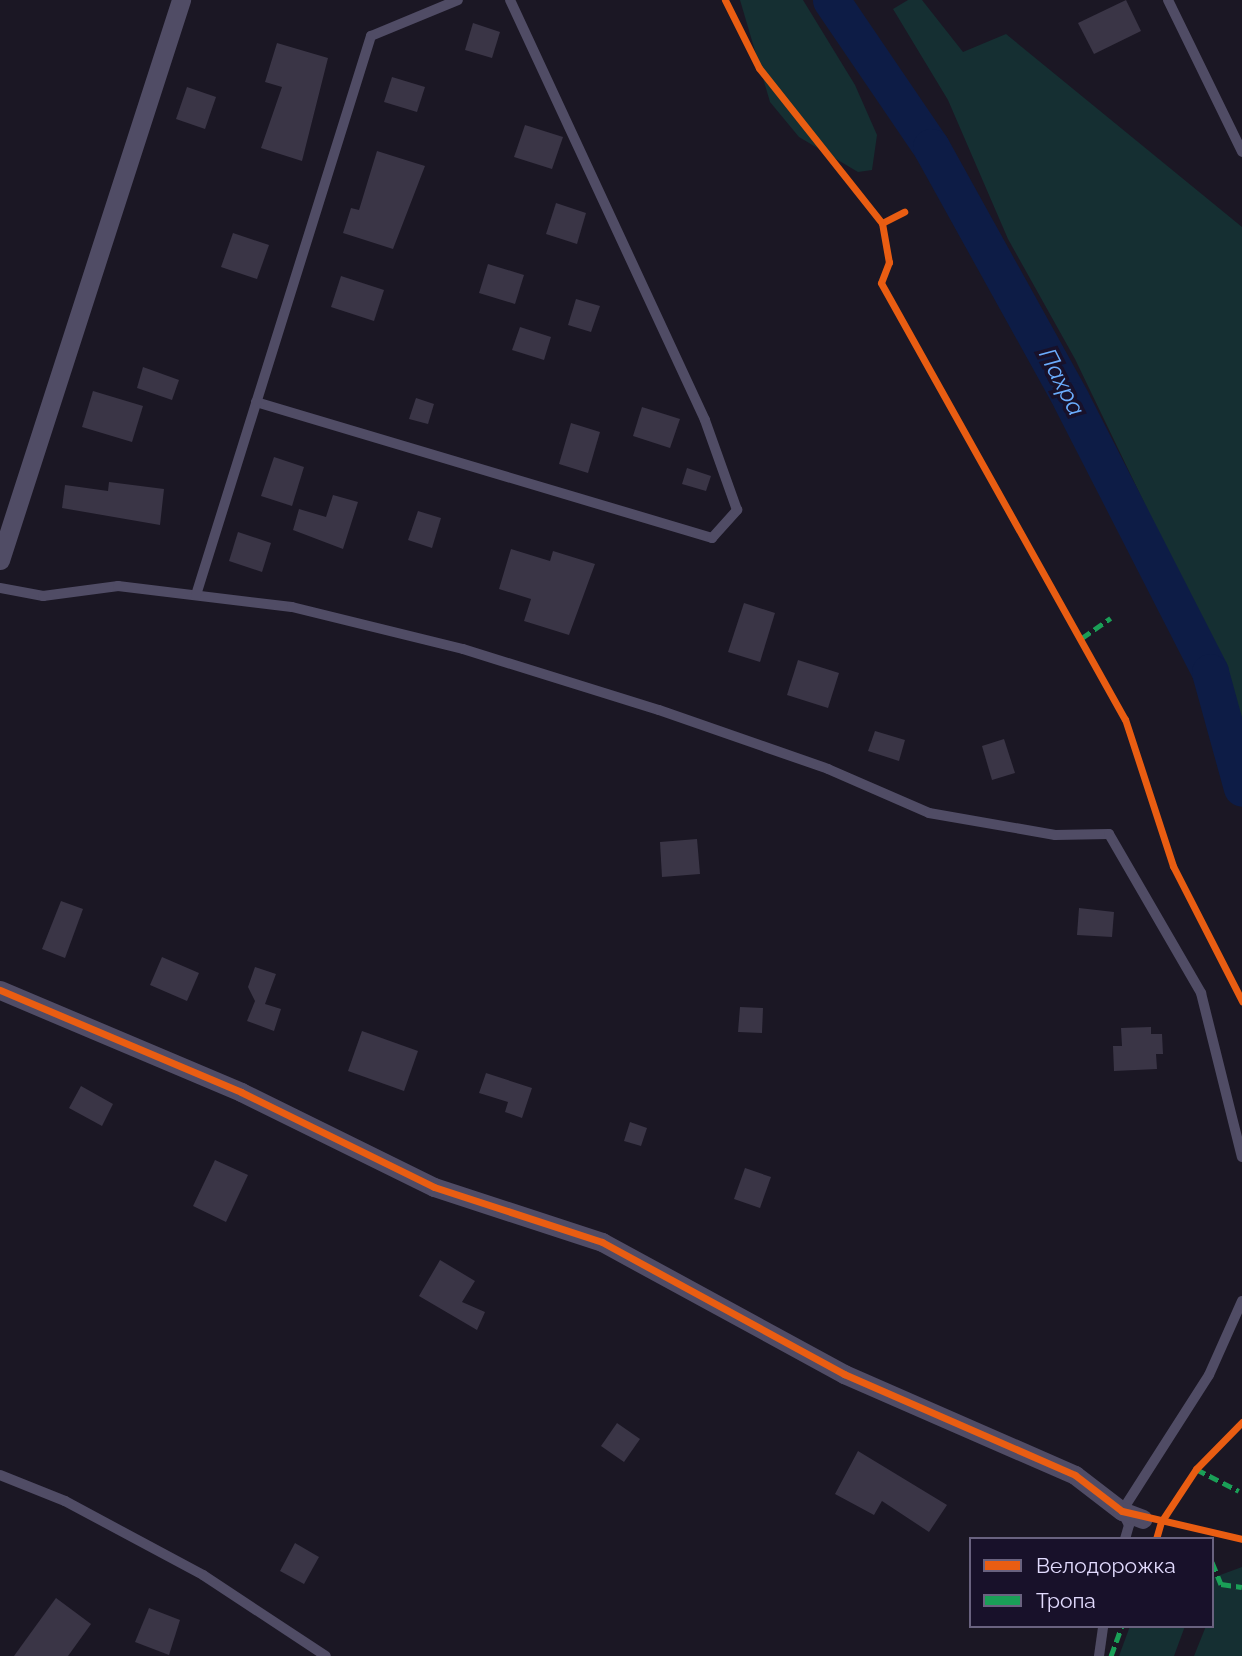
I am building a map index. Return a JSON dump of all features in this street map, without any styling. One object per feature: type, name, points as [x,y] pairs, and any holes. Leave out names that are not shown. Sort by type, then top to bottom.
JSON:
[{"type":"street","points":[[0,559],[181,0]]},
{"type":"street","points":[[0,990],[241,1092],[434,1188],[601,1242],[844,1374],[1075,1475],[1122,1511],[1143,1519]]},
{"type":"lane","points":[[196,595],[372,36],[458,0]]},
{"type":"lane","points":[[256,402],[712,538],[737,510],[705,420],[510,0]]},
{"type":"lane","points":[[1168,0],[1241,144]]},
{"type":"lane","points":[[0,588],[43,597],[118,586],[292,607],[463,649],[828,769],[929,813],[1055,835],[1109,834],[1201,993],[1242,1157]]},
{"type":"lane","points":[[1126,1537],[1129,1525],[1122,1511],[1209,1375],[1242,1301]]},
{"type":"lane","points":[[0,1475],[96,1517],[203,1575],[326,1656]]},
{"type":"lane","points":[[1099,1656],[1103,1628]]},
{"type":"green space","points":[[740,0],[803,0],[855,85],[877,135],[872,170],[858,172],[799,137],[770,102]]},
{"type":"green space","points":[[908,0],[922,0],[963,52],[1006,34],[1242,227],[1242,738],[1153,521],[1075,359],[1008,239],[948,100],[893,9]]},
{"type":"green space","points":[[1242,1567],[1242,1656],[1194,1656],[1205,1628],[1214,1628],[1214,1577]]},
{"type":"green space","points":[[1129,1628],[1184,1628],[1174,1656],[1119,1656]]},
{"type":"building","points":[[1126,0],[1141,31],[1094,54],[1078,23]]},
{"type":"building","points":[[473,23],[500,32],[492,58],[465,50]]},
{"type":"building","points":[[277,43],[328,58],[302,161],[261,148],[282,87],[265,82]]},
{"type":"building","points":[[392,77],[425,87],[417,112],[384,102]]},
{"type":"building","points":[[187,87],[216,97],[205,129],[176,119]]},
{"type":"building","points":[[525,125],[563,137],[552,169],[514,157]]},
{"type":"building","points":[[377,151],[425,166],[393,249],[343,233],[351,208],[359,210]]},
{"type":"building","points":[[556,203],[586,213],[577,244],[546,234]]},
{"type":"building","points":[[233,233],[269,245],[257,279],[221,267]]},
{"type":"building","points":[[488,264],[524,275],[515,304],[479,293]]},
{"type":"building","points":[[341,276],[384,290],[374,321],[331,307]]},
{"type":"building","points":[[576,299],[600,306],[591,332],[568,325]]},
{"type":"building","points":[[520,327],[551,337],[544,360],[512,350]]},
{"type":"building","points":[[143,367],[179,380],[172,400],[137,388]]},
{"type":"building","points":[[93,391],[143,406],[132,442],[82,427]]},
{"type":"building","points":[[416,398],[434,404],[428,424],[409,419]]},
{"type":"building","points":[[642,407],[680,419],[670,448],[633,436]]},
{"type":"building","points":[[571,423],[600,432],[588,473],[559,464]]},
{"type":"building","points":[[274,457],[304,467],[292,506],[261,496]]},
{"type":"building","points":[[687,468],[711,476],[706,491],[682,484]]},
{"type":"building","points":[[109,482],[164,489],[160,525],[62,508],[65,485],[108,491]]},
{"type":"building","points":[[333,495],[358,502],[343,549],[293,530],[299,509],[326,517]]},
{"type":"building","points":[[418,511],[441,518],[432,548],[408,540]]},
{"type":"building","points":[[238,532],[271,543],[262,572],[229,561]]},
{"type":"building","points":[[511,549],[550,561],[553,551],[595,564],[569,635],[524,621],[531,599],[499,589]]},
{"type":"building","points":[[744,603],[775,613],[760,662],[728,652]]},
{"type":"building","points":[[798,660],[839,673],[828,708],[787,695]]},
{"type":"building","points":[[875,731],[905,740],[899,761],[868,751]]},
{"type":"building","points":[[1004,739],[1015,773],[992,780],[982,746]]},
{"type":"building","points":[[697,839],[700,874],[662,877],[660,842]]},
{"type":"building","points":[[61,901],[83,909],[65,958],[42,949]]},
{"type":"building","points":[[1079,908],[1114,912],[1112,937],[1077,935]]},
{"type":"building","points":[[162,957],[199,973],[187,1001],[150,985]]},
{"type":"building","points":[[255,967],[276,974],[265,1004],[281,1009],[274,1031],[247,1021],[255,1001],[248,987]]},
{"type":"building","points":[[740,1007],[763,1008],[762,1033],[738,1032]]},
{"type":"building","points":[[1151,1027],[1151,1034],[1162,1034],[1163,1054],[1156,1054],[1157,1069],[1114,1071],[1113,1046],[1122,1046],[1121,1028]]},
{"type":"building","points":[[362,1031],[418,1051],[404,1091],[348,1071]]},
{"type":"building","points":[[486,1073],[532,1088],[522,1118],[505,1112],[508,1102],[479,1093]]},
{"type":"building","points":[[81,1086],[113,1104],[102,1126],[69,1108]]},
{"type":"building","points":[[630,1122],[647,1128],[641,1146],[624,1141]]},
{"type":"building","points":[[215,1160],[248,1175],[226,1222],[193,1206]]},
{"type":"building","points":[[745,1168],[771,1177],[760,1208],[734,1199]]},
{"type":"building","points":[[440,1260],[475,1281],[462,1302],[485,1312],[477,1330],[419,1296]]},
{"type":"building","points":[[617,1423],[640,1439],[624,1462],[601,1446]]},
{"type":"building","points":[[858,1451],[947,1505],[929,1532],[882,1501],[874,1515],[835,1494]]},
{"type":"building","points":[[295,1543],[319,1557],[304,1584],[280,1571]]},
{"type":"building","points":[[56,1598],[91,1624],[68,1656],[14,1656]]},
{"type":"building","points":[[149,1608],[180,1620],[169,1655],[135,1642]]},
{"type":"waterway","name":"Пахра","points":[[831,0],[931,147],[1071,400],[1210,672],[1242,788]]},
{"type":"marked path","points":[[1082,638],[1111,618]]},
{"type":"marked path","points":[[1196,1469],[1239,1491]]},
{"type":"marked path","points":[[1214,1567],[1221,1584],[1242,1587]]},
{"type":"marked path","points":[[1111,1656],[1121,1628]]},
{"type":"cycle path","points":[[725,0],[759,68],[882,223],[904,212]]},
{"type":"cycle path","points":[[882,223],[889,262],[881,283],[1125,719],[1173,866],[1242,1001]]},
{"type":"cycle path","points":[[0,990],[241,1092],[434,1187],[602,1242],[844,1374],[1075,1475],[1122,1511],[1242,1539]]},
{"type":"cycle path","points":[[1157,1537],[1161,1522],[1196,1469],[1242,1422]]}]
